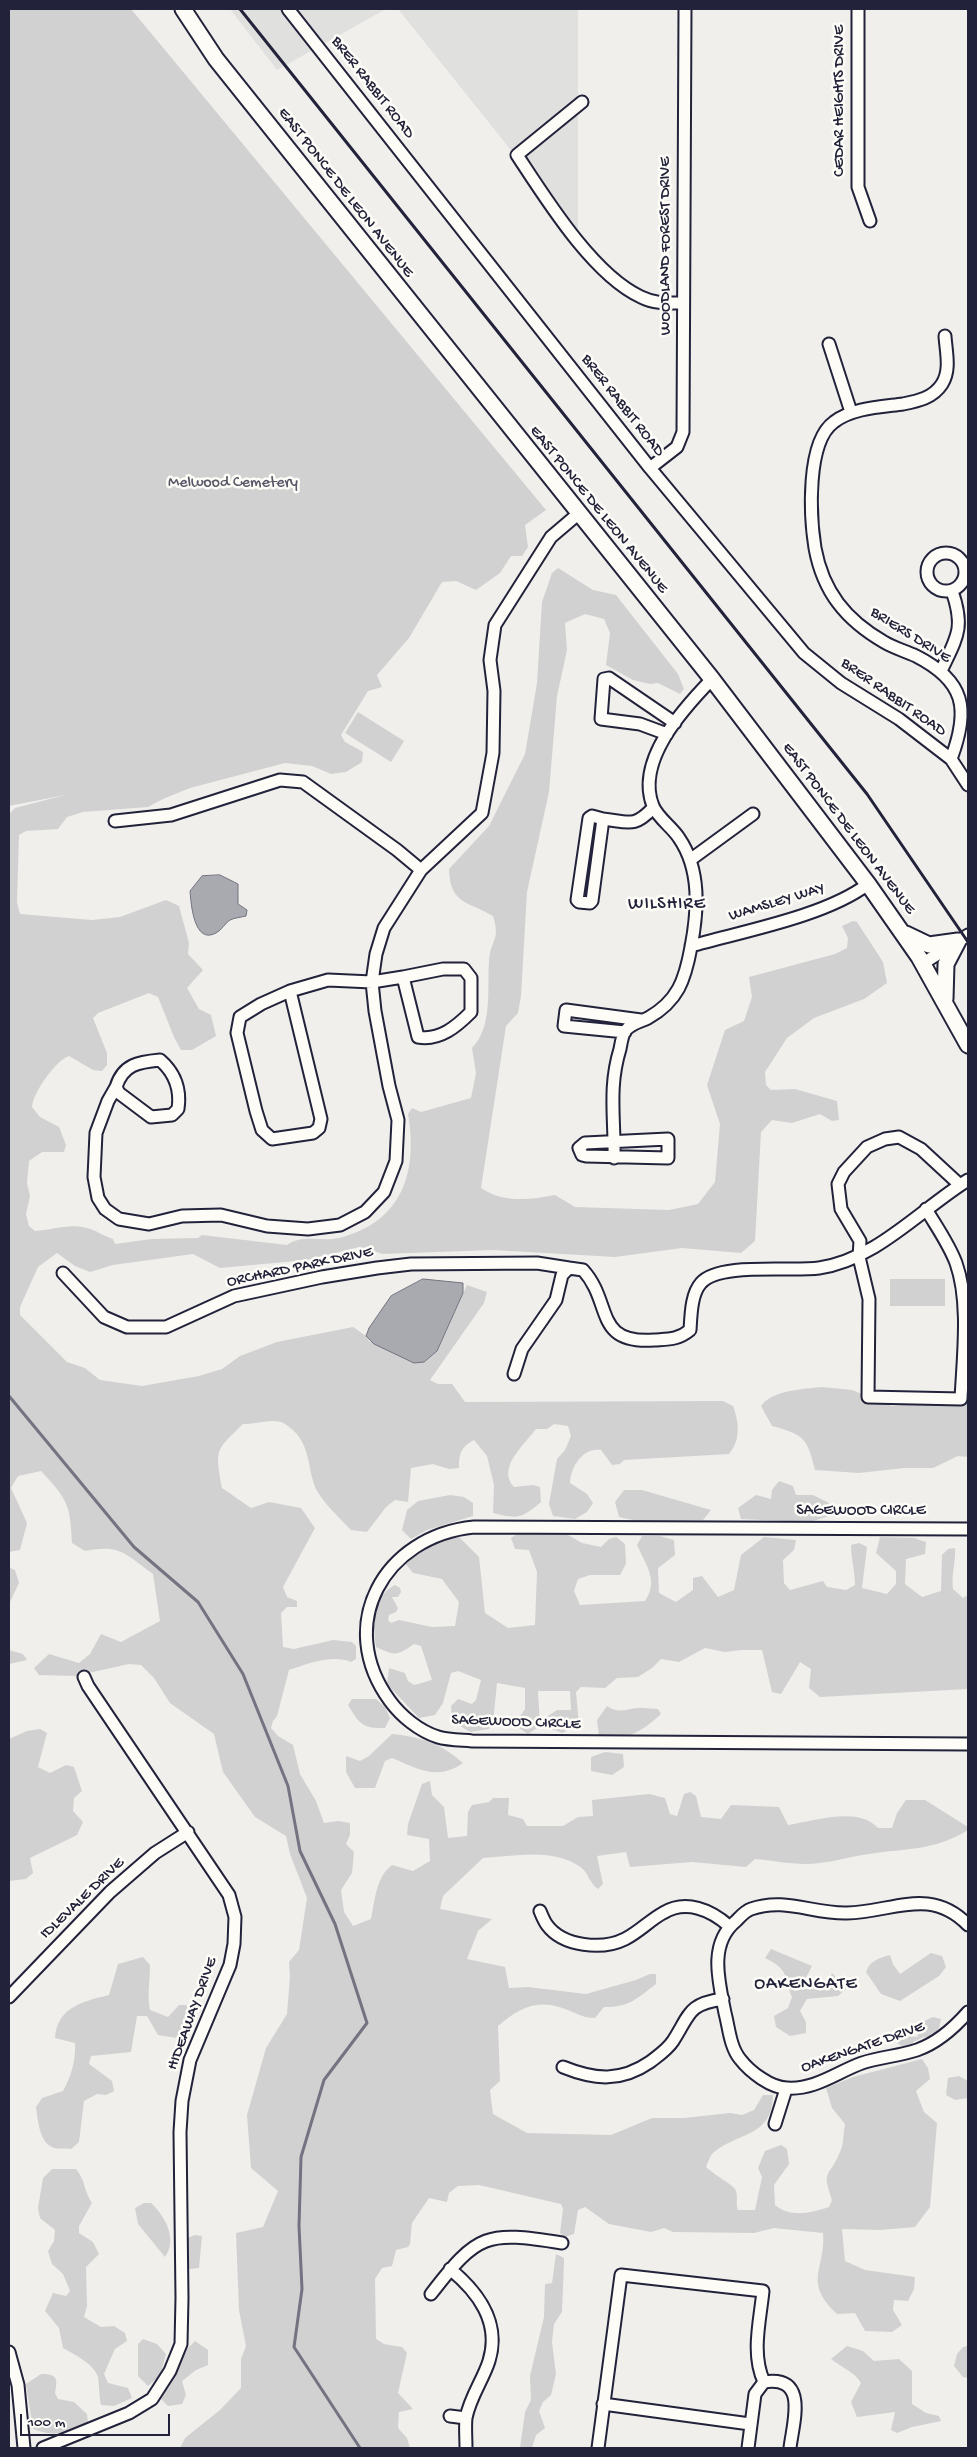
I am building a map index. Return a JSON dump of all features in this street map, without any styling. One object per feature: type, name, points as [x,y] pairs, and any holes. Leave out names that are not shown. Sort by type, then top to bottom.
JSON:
[{"type":"main road","name":"EAST PONCE DE LEON AVENUE","points":[[183,9],[222,66],[578,514],[712,679],[868,884],[903,933],[945,1001],[968,1045]]},
{"type":"main road","points":[[903,933],[915,941],[929,945],[963,938]]},
{"type":"main road","points":[[945,1001],[946,964],[963,938]]},
{"type":"street","name":"BRER RABBIT ROAD","points":[[288,9],[650,468],[804,653],[841,682],[899,719],[951,759],[968,785]]},
{"type":"street","name":"WOODLAND FOREST DRIVE","points":[[650,468],[678,447],[683,432],[682,303],[685,9]]},
{"type":"street","name":"CEDAR HEIGHTS DRIVE","points":[[858,9],[858,187],[870,221]]},
{"type":"street","points":[[582,102],[517,155],[554,211],[598,263],[622,286],[642,298],[661,304],[682,303]]},
{"type":"street","name":"BRIERS DRIVE","points":[[945,336],[948,370],[942,385],[930,397],[852,412],[834,421],[824,430],[818,442],[813,464],[812,493],[815,547],[823,581],[840,606],[860,626],[886,643],[941,671],[954,686],[963,708],[960,736],[951,759]]},
{"type":"street","points":[[829,344],[852,412]]},
{"type":"street","points":[[116,1087],[119,1093],[151,1117],[172,1115],[178,1109],[178,1094],[172,1071],[160,1060],[140,1062],[128,1067],[119,1077],[96,1133],[94,1177],[98,1198],[105,1209],[119,1220],[149,1224],[182,1216],[221,1215],[267,1226],[308,1229],[340,1225],[365,1212],[384,1192],[396,1161],[398,1120],[387,1076],[372,982],[376,954],[384,928],[420,870],[482,814],[493,753],[494,691],[490,660],[495,624],[551,537],[578,514]]},
{"type":"street","points":[[941,671],[959,632],[958,609],[952,591]]},
{"type":"street","points":[[667,734],[640,724],[601,719],[604,679],[609,678],[674,723]]},
{"type":"street","points":[[614,1158],[613,1071],[625,1032],[633,1024],[668,1003],[680,988],[691,946],[698,897],[690,860],[679,838],[653,808],[649,794],[653,762],[655,754],[674,723],[712,679]]},
{"type":"street","points":[[115,822],[171,815],[280,780],[303,782],[390,844],[420,870]]},
{"type":"street","points":[[603,819],[592,901],[590,903],[579,902],[577,900],[589,818],[592,816],[633,823],[640,821],[653,808]]},
{"type":"street","points":[[690,860],[753,814]]},
{"type":"street","name":"WAMSLEY WAY","points":[[691,946],[832,905],[856,893],[868,884]]},
{"type":"street","points":[[922,964],[963,938]]},
{"type":"street","points":[[290,991],[321,1119],[319,1128],[313,1133],[272,1139],[262,1130],[256,1112],[237,1033],[240,1017],[261,1004],[290,991],[328,980],[372,982],[443,969],[464,969],[471,978],[471,1012],[457,1027],[446,1033],[425,1038],[418,1037],[403,977]]},
{"type":"street","points":[[625,1032],[564,1026],[566,1010],[641,1020]]},
{"type":"street","points":[[859,1257],[926,1209],[964,1182],[921,1149],[899,1138],[885,1139],[867,1147],[844,1172],[838,1184],[841,1209],[860,1241],[859,1257],[869,1299],[868,1397],[961,1399],[963,1360],[962,1286],[955,1262],[926,1209]]},
{"type":"street","points":[[668,1139],[668,1158],[586,1156],[582,1155],[579,1148],[585,1143],[615,1141],[668,1139]]},
{"type":"street","name":"ORCHARD PARK DRIVE","points":[[63,1273],[104,1317],[127,1327],[166,1327],[234,1296],[322,1277],[411,1264],[537,1263],[583,1270],[593,1281],[607,1320],[617,1334],[633,1341],[680,1338],[690,1330],[692,1305],[701,1283],[722,1271],[818,1268],[859,1257]]},
{"type":"street","points":[[514,1374],[522,1349],[556,1300],[562,1275],[569,1268]]},
{"type":"street","name":"SAGEWOOD CIRCLE","points":[[968,1529],[455,1529],[424,1540],[405,1552],[389,1570],[376,1590],[367,1632],[370,1661],[382,1690],[398,1711],[421,1729],[438,1737],[472,1741],[968,1744]]},
{"type":"street","name":"HIDEAWAY DRIVE","points":[[43,2448],[130,2413],[152,2399],[170,2371],[180,2344],[182,2298],[180,2132],[182,2101],[190,2060],[230,1965],[234,1944],[235,1918],[229,1895],[88,1686],[84,1677]]},
{"type":"street","name":"IDLEVALE DRIVE","points":[[9,1998],[110,1892],[155,1852],[188,1832]]},
{"type":"street","name":"OAKENGATE DRIVE","points":[[968,1925],[946,1908],[916,1902],[862,1913],[844,1914],[774,1903],[748,1910],[729,1926],[721,1941],[718,1955],[723,1999],[731,2040],[740,2059],[760,2078],[786,2088],[809,2087],[862,2063],[916,2050],[951,2030],[968,2012]]},
{"type":"street","points":[[540,1911],[547,1926],[559,1936],[573,1942],[594,1945],[609,1944],[625,1939],[664,1912],[675,1907],[698,1907],[719,1917],[729,1926]]},
{"type":"street","points":[[563,2067],[582,2075],[602,2078],[621,2077],[637,2071],[664,2052],[688,2013],[699,2005],[723,1999]]},
{"type":"street","points":[[776,2124],[786,2088]]},
{"type":"street","points":[[430,2294],[470,2248],[498,2236],[518,2236],[562,2244]]},
{"type":"street","points":[[450,2269],[470,2285],[484,2304],[492,2334],[489,2360],[472,2397],[466,2418],[466,2448]]},
{"type":"street","points":[[598,2448],[621,2275],[763,2291],[756,2351],[759,2371],[764,2382]]},
{"type":"street","points":[[9,2352],[18,2386],[24,2448]]},
{"type":"street","points":[[748,2448],[755,2394],[764,2382],[775,2380],[786,2383],[792,2390],[795,2398],[790,2448]]},
{"type":"street","points":[[603,2404],[750,2424]]},
{"type":"street","points":[[450,2416],[466,2418]]},
{"type":"shaded area","points":[[230,9],[386,9],[277,70]]},
{"type":"shaded area","points":[[398,9],[578,9],[578,234]]},
{"type":"shaded area","points":[[220,875],[238,884],[238,904],[247,910],[246,916],[230,920],[218,932],[209,935],[203,933],[198,928],[191,905],[190,891],[202,876]]},
{"type":"shaded area","points":[[423,1279],[463,1283],[463,1293],[437,1351],[424,1362],[414,1363],[374,1344],[366,1336],[369,1328],[391,1296]]},
{"type":"green space","name":"Melwood Cemetery","points":[[9,9],[131,9],[546,510],[525,525],[528,547],[522,556],[511,556],[500,573],[476,590],[456,581],[442,582],[409,638],[377,675],[382,687],[368,691],[341,735],[345,742],[363,752],[362,762],[346,772],[331,774],[312,766],[285,763],[190,788],[148,807],[83,812],[67,817],[58,829],[26,831],[19,835],[17,902],[20,914],[92,920],[120,917],[166,900],[179,906],[189,943],[188,954],[203,970],[187,988],[199,1009],[211,1015],[216,1036],[192,1050],[181,1050],[158,997],[149,993],[98,1013],[93,1018],[107,1053],[107,1065],[102,1071],[93,1070],[69,1056],[57,1064],[51,1071],[40,1086],[33,1101],[32,1107],[40,1117],[59,1127],[66,1145],[64,1152],[42,1152],[29,1161],[27,1183],[30,1196],[26,1214],[29,1226],[35,1231],[68,1226],[81,1227],[113,1239],[115,1244],[152,1239],[198,1238],[202,1235],[287,1245],[306,1239],[339,1238],[360,1230],[378,1220],[391,1207],[401,1192],[407,1175],[410,1156],[408,1114],[412,1108],[421,1112],[471,1098],[476,1073],[472,1048],[479,1039],[486,1019],[489,961],[496,931],[493,916],[468,904],[457,895],[450,880],[449,869],[489,826],[525,754],[537,683],[542,602],[552,573],[558,568],[593,590],[616,595],[678,674],[684,689],[680,694],[658,683],[650,684],[633,680],[606,665],[610,633],[604,619],[585,614],[565,623],[567,650],[557,696],[549,792],[527,892],[521,996],[518,1013],[506,1026],[481,1188],[498,1196],[516,1199],[555,1195],[575,1207],[669,1210],[698,1204],[715,1182],[720,1124],[707,1085],[725,1030],[744,1021],[752,997],[749,977],[835,954],[847,948],[848,938],[842,926],[853,921],[857,922],[883,962],[887,983],[864,999],[814,1018],[787,1038],[765,1072],[766,1085],[771,1090],[795,1089],[837,1101],[839,1120],[832,1121],[820,1114],[792,1123],[772,1120],[761,1132],[755,1241],[741,1253],[682,1248],[615,1257],[493,1250],[383,1254],[359,1247],[307,1260],[220,1268],[193,1254],[113,1265],[90,1272],[75,1266],[57,1253],[38,1267],[20,1307],[20,1315],[67,1362],[85,1368],[100,1380],[142,1386],[199,1376],[222,1369],[240,1356],[277,1342],[353,1327],[366,1336],[369,1341],[424,1362],[437,1351],[467,1285],[487,1292],[484,1303],[430,1380],[438,1384],[452,1384],[465,1402],[723,1401],[733,1406],[737,1418],[738,1431],[736,1443],[729,1454],[624,1460],[620,1464],[612,1465],[601,1450],[589,1451],[576,1464],[570,1483],[587,1494],[593,1503],[587,1512],[575,1519],[553,1516],[549,1504],[557,1459],[565,1450],[571,1436],[568,1426],[554,1424],[547,1429],[536,1429],[514,1456],[508,1472],[509,1480],[514,1487],[533,1485],[540,1487],[541,1502],[524,1515],[514,1517],[493,1513],[494,1485],[487,1456],[474,1440],[466,1445],[462,1451],[459,1468],[449,1469],[433,1464],[411,1468],[408,1502],[395,1500],[386,1507],[367,1532],[351,1530],[323,1500],[316,1489],[307,1454],[300,1438],[281,1422],[270,1421],[243,1424],[222,1446],[219,1452],[218,1465],[222,1488],[251,1508],[269,1502],[301,1508],[315,1528],[283,1587],[287,1597],[297,1601],[297,1607],[287,1607],[281,1613],[283,1647],[294,1649],[333,1640],[352,1642],[356,1646],[356,1659],[351,1662],[328,1659],[289,1670],[277,1716],[271,1728],[278,1736],[293,1745],[300,1774],[316,1801],[324,1823],[338,1821],[350,1823],[350,1835],[346,1844],[354,1852],[352,1873],[341,1890],[344,1912],[353,1926],[371,1919],[379,1882],[392,1865],[413,1871],[430,1861],[429,1839],[407,1835],[408,1824],[422,1784],[430,1781],[432,1795],[444,1807],[448,1838],[467,1836],[468,1812],[472,1805],[489,1802],[493,1798],[509,1798],[508,1815],[523,1819],[527,1826],[563,1826],[578,1817],[593,1816],[592,1800],[649,1794],[665,1798],[670,1814],[677,1816],[684,1794],[690,1792],[696,1796],[701,1817],[721,1819],[731,1805],[779,1807],[788,1825],[823,1818],[848,1816],[869,1821],[878,1828],[892,1828],[897,1813],[906,1800],[925,1800],[968,1827],[968,1830],[956,1837],[932,1845],[813,1864],[755,1859],[746,1867],[692,1862],[630,1867],[626,1852],[597,1856],[603,1884],[598,1889],[582,1868],[568,1860],[557,1857],[520,1855],[483,1858],[443,1896],[440,1909],[492,1919],[478,1931],[467,1959],[505,1967],[509,1988],[528,1987],[586,1994],[636,1980],[650,1974],[656,1974],[656,1984],[643,1994],[627,2004],[604,2007],[595,2018],[546,2004],[521,2010],[498,2026],[500,2081],[490,2090],[493,2114],[527,2133],[611,2135],[652,2118],[684,2118],[730,2113],[742,2115],[754,2110],[763,2095],[773,2095],[767,2119],[752,2132],[713,2153],[706,2167],[735,2189],[738,2210],[755,2210],[762,2177],[758,2168],[765,2151],[781,2145],[787,2149],[789,2164],[774,2185],[775,2205],[787,2212],[794,2213],[815,2211],[829,2207],[832,2200],[827,2178],[841,2149],[845,2124],[832,2108],[826,2088],[853,2077],[922,2059],[928,2068],[930,2079],[916,2091],[924,2112],[937,2123],[930,2207],[915,2227],[880,2230],[842,2229],[845,2261],[865,2270],[915,2277],[914,2289],[908,2301],[894,2300],[893,2310],[902,2325],[892,2332],[865,2331],[855,2313],[837,2314],[826,2303],[820,2293],[818,2284],[823,2233],[774,2228],[754,2233],[673,2232],[664,2228],[651,2232],[609,2224],[585,2207],[578,2210],[574,2234],[565,2237],[560,2233],[563,2209],[561,2204],[479,2185],[458,2186],[449,2193],[447,2202],[429,2198],[412,2223],[408,2247],[396,2250],[392,2266],[382,2268],[375,2279],[376,2339],[384,2344],[402,2347],[407,2353],[398,2393],[413,2409],[399,2412],[398,2428],[407,2438],[410,2448],[180,2448],[185,2438],[220,2410],[241,2388],[241,2359],[246,2346],[239,2310],[236,2233],[263,2227],[278,2191],[251,2168],[247,2115],[266,2048],[287,2014],[290,1976],[289,1962],[299,1950],[307,1898],[290,1854],[286,1836],[255,1817],[223,1772],[214,1734],[170,1703],[154,1678],[141,1665],[129,1664],[75,1676],[39,1675],[34,1668],[49,1654],[79,1663],[90,1654],[101,1634],[121,1642],[160,1621],[153,1574],[122,1552],[107,1549],[85,1551],[72,1543],[70,1519],[66,1503],[57,1489],[41,1471],[18,1476],[11,1488],[27,1523],[20,1550],[9,1552],[9,814],[15,808],[65,795],[9,806]]},
{"type":"green space","points":[[358,712],[404,741],[391,762],[345,733]]},
{"type":"green space","points":[[890,1279],[945,1279],[945,1306],[890,1306]]},
{"type":"green space","points":[[822,1387],[852,1390],[892,1406],[968,1398],[968,1457],[958,1456],[933,1468],[904,1468],[859,1473],[815,1470],[809,1450],[803,1439],[791,1432],[772,1426],[761,1406],[780,1393]]},
{"type":"green space","points":[[779,1481],[793,1486],[796,1495],[813,1495],[829,1503],[829,1516],[810,1522],[741,1519],[738,1508],[756,1495],[771,1499],[772,1490]]},
{"type":"green space","points":[[624,1490],[642,1490],[711,1510],[703,1520],[642,1522],[619,1517],[615,1502]]},
{"type":"green space","points":[[450,1495],[464,1497],[473,1503],[473,1516],[427,1530],[411,1539],[402,1530],[407,1510],[418,1501]]},
{"type":"green space","points":[[520,1532],[568,1535],[582,1543],[601,1547],[609,1539],[616,1537],[625,1544],[626,1564],[620,1575],[590,1575],[578,1579],[574,1591],[580,1605],[645,1601],[651,1587],[651,1580],[650,1573],[637,1545],[642,1536],[660,1536],[674,1540],[675,1555],[658,1568],[659,1593],[676,1602],[693,1590],[693,1578],[702,1576],[718,1597],[734,1590],[741,1555],[764,1537],[796,1540],[794,1550],[783,1560],[784,1583],[790,1590],[823,1581],[827,1587],[846,1590],[855,1585],[851,1545],[859,1543],[867,1547],[862,1588],[887,1594],[896,1584],[896,1571],[876,1553],[880,1537],[914,1538],[926,1542],[925,1554],[906,1559],[905,1584],[922,1597],[941,1591],[942,1555],[948,1549],[955,1548],[953,1589],[963,1598],[968,1595],[968,1689],[820,1697],[809,1688],[811,1669],[800,1662],[781,1694],[772,1692],[762,1650],[725,1652],[705,1648],[679,1662],[661,1659],[652,1668],[638,1677],[617,1678],[605,1688],[581,1687],[576,1692],[579,1725],[562,1733],[549,1728],[548,1716],[557,1710],[571,1710],[570,1691],[538,1691],[540,1726],[528,1734],[514,1725],[525,1709],[525,1688],[497,1683],[493,1723],[489,1729],[470,1732],[452,1721],[451,1706],[458,1699],[472,1704],[476,1700],[481,1680],[458,1671],[451,1673],[443,1703],[435,1715],[419,1718],[387,1684],[389,1668],[405,1673],[408,1681],[414,1685],[432,1680],[421,1646],[414,1644],[400,1653],[388,1652],[376,1647],[374,1621],[375,1612],[381,1597],[395,1585],[400,1588],[401,1592],[398,1597],[392,1597],[398,1608],[396,1612],[389,1615],[388,1620],[391,1623],[399,1620],[432,1627],[455,1626],[459,1602],[442,1579],[413,1573],[404,1562],[435,1542],[459,1537],[479,1557],[485,1613],[508,1628],[535,1625],[537,1572],[529,1550],[515,1549],[511,1538]]},
{"type":"green space","points":[[9,1567],[15,1570],[19,1583],[9,1604]]},
{"type":"green space","points":[[9,1650],[23,1654],[27,1660],[9,1664]]},
{"type":"green space","points":[[352,1699],[376,1699],[385,1707],[390,1718],[385,1728],[362,1724],[348,1705]]},
{"type":"green space","points":[[607,1706],[619,1710],[658,1709],[661,1714],[647,1726],[633,1734],[609,1738],[599,1737],[597,1720]]},
{"type":"green space","points":[[40,1729],[47,1733],[38,1767],[50,1773],[66,1765],[74,1767],[82,1791],[74,1798],[73,1811],[83,1822],[77,1835],[30,1858],[33,1873],[26,1879],[9,1881],[9,1739],[27,1731]]},
{"type":"green space","points":[[392,1734],[430,1742],[447,1750],[463,1763],[445,1771],[436,1772],[419,1769],[392,1758],[385,1761],[375,1788],[355,1788],[346,1772],[346,1756],[360,1761],[369,1756]]},
{"type":"green space","points":[[605,1752],[623,1754],[624,1767],[612,1775],[591,1771],[591,1757]]},
{"type":"green space","points":[[771,1949],[812,1966],[800,1989],[813,1989],[827,1983],[832,1973],[846,1989],[838,1996],[807,1999],[800,2011],[806,2022],[806,2033],[790,2036],[776,2027],[774,2016],[788,2008],[792,1997],[782,1970],[765,1958]]},
{"type":"green space","points":[[931,1953],[942,1956],[946,1967],[939,1976],[900,2001],[881,1994],[866,1972],[873,1962],[890,1955],[893,1964],[900,1974]]},
{"type":"green space","points":[[143,1957],[150,1965],[150,2010],[168,2017],[179,2005],[186,2005],[191,2014],[190,2023],[177,2038],[158,2035],[147,2016],[137,2016],[131,2052],[91,2056],[89,2064],[112,2081],[114,2091],[106,2095],[97,2094],[84,2101],[79,2142],[71,2149],[54,2148],[42,2136],[36,2107],[42,2098],[63,2091],[72,2068],[75,2056],[75,2043],[55,2038],[57,2027],[66,2012],[73,2007],[109,1995],[118,1964]]},
{"type":"green space","points":[[933,2017],[941,2019],[939,2029],[933,2037],[924,2037],[906,2048],[897,2043],[895,2034],[905,2031],[909,2036],[917,2037],[924,2021]]},
{"type":"green space","points":[[959,2076],[968,2081],[968,2098],[955,2100],[946,2095],[948,2078]]},
{"type":"green space","points":[[52,2169],[76,2169],[92,2203],[79,2226],[79,2233],[93,2242],[99,2254],[86,2267],[87,2306],[84,2317],[101,2327],[114,2326],[125,2333],[127,2341],[115,2349],[104,2374],[108,2383],[128,2388],[132,2398],[114,2406],[101,2405],[96,2372],[83,2360],[63,2348],[59,2328],[45,2311],[53,2293],[66,2296],[70,2291],[63,2274],[52,2264],[48,2251],[54,2241],[55,2230],[40,2218],[38,2208],[43,2178]]},
{"type":"green space","points":[[144,2203],[151,2203],[156,2208],[168,2228],[170,2243],[165,2257],[138,2224],[135,2208]]},
{"type":"green space","points":[[195,2235],[202,2236],[199,2268],[189,2269],[186,2259],[187,2238]]},
{"type":"green space","points":[[556,2254],[564,2258],[564,2263],[562,2312],[554,2324],[552,2342],[556,2374],[551,2395],[543,2402],[539,2411],[545,2428],[536,2435],[532,2448],[520,2448],[525,2412],[531,2400],[530,2376],[544,2317],[545,2284],[552,2283]]},
{"type":"green space","points":[[143,2339],[157,2344],[166,2354],[160,2376],[148,2386],[138,2376],[138,2344]]},
{"type":"green space","points":[[195,2341],[208,2350],[208,2365],[196,2370],[182,2381],[186,2395],[182,2404],[168,2406],[161,2399],[188,2348]]},
{"type":"green space","points":[[847,2346],[863,2351],[874,2361],[899,2359],[912,2371],[912,2404],[926,2413],[939,2416],[941,2421],[912,2427],[897,2433],[891,2430],[895,2412],[857,2417],[851,2402],[861,2383],[851,2373],[831,2359]]},
{"type":"green space","points":[[968,2346],[968,2378],[963,2377],[954,2366],[957,2354],[963,2347]]},
{"type":"green space","points":[[41,2374],[50,2375],[55,2378],[55,2393],[58,2399],[74,2402],[87,2414],[88,2424],[74,2430],[54,2434],[33,2429],[26,2384]]},
{"type":"waterway","points":[[9,1396],[134,1547],[198,1602],[243,1674],[288,1786],[300,1851],[335,1924],[367,2023],[324,2080],[301,2157],[299,2226],[302,2289],[294,2347],[360,2448]]},
{"type":"railway","points":[[240,9],[867,794],[968,942]]},
{"type":"district","name":"WILSHIRE","points":[[667,905]]},
{"type":"district","name":"OAKENGATE","points":[[806,1985]]}]
